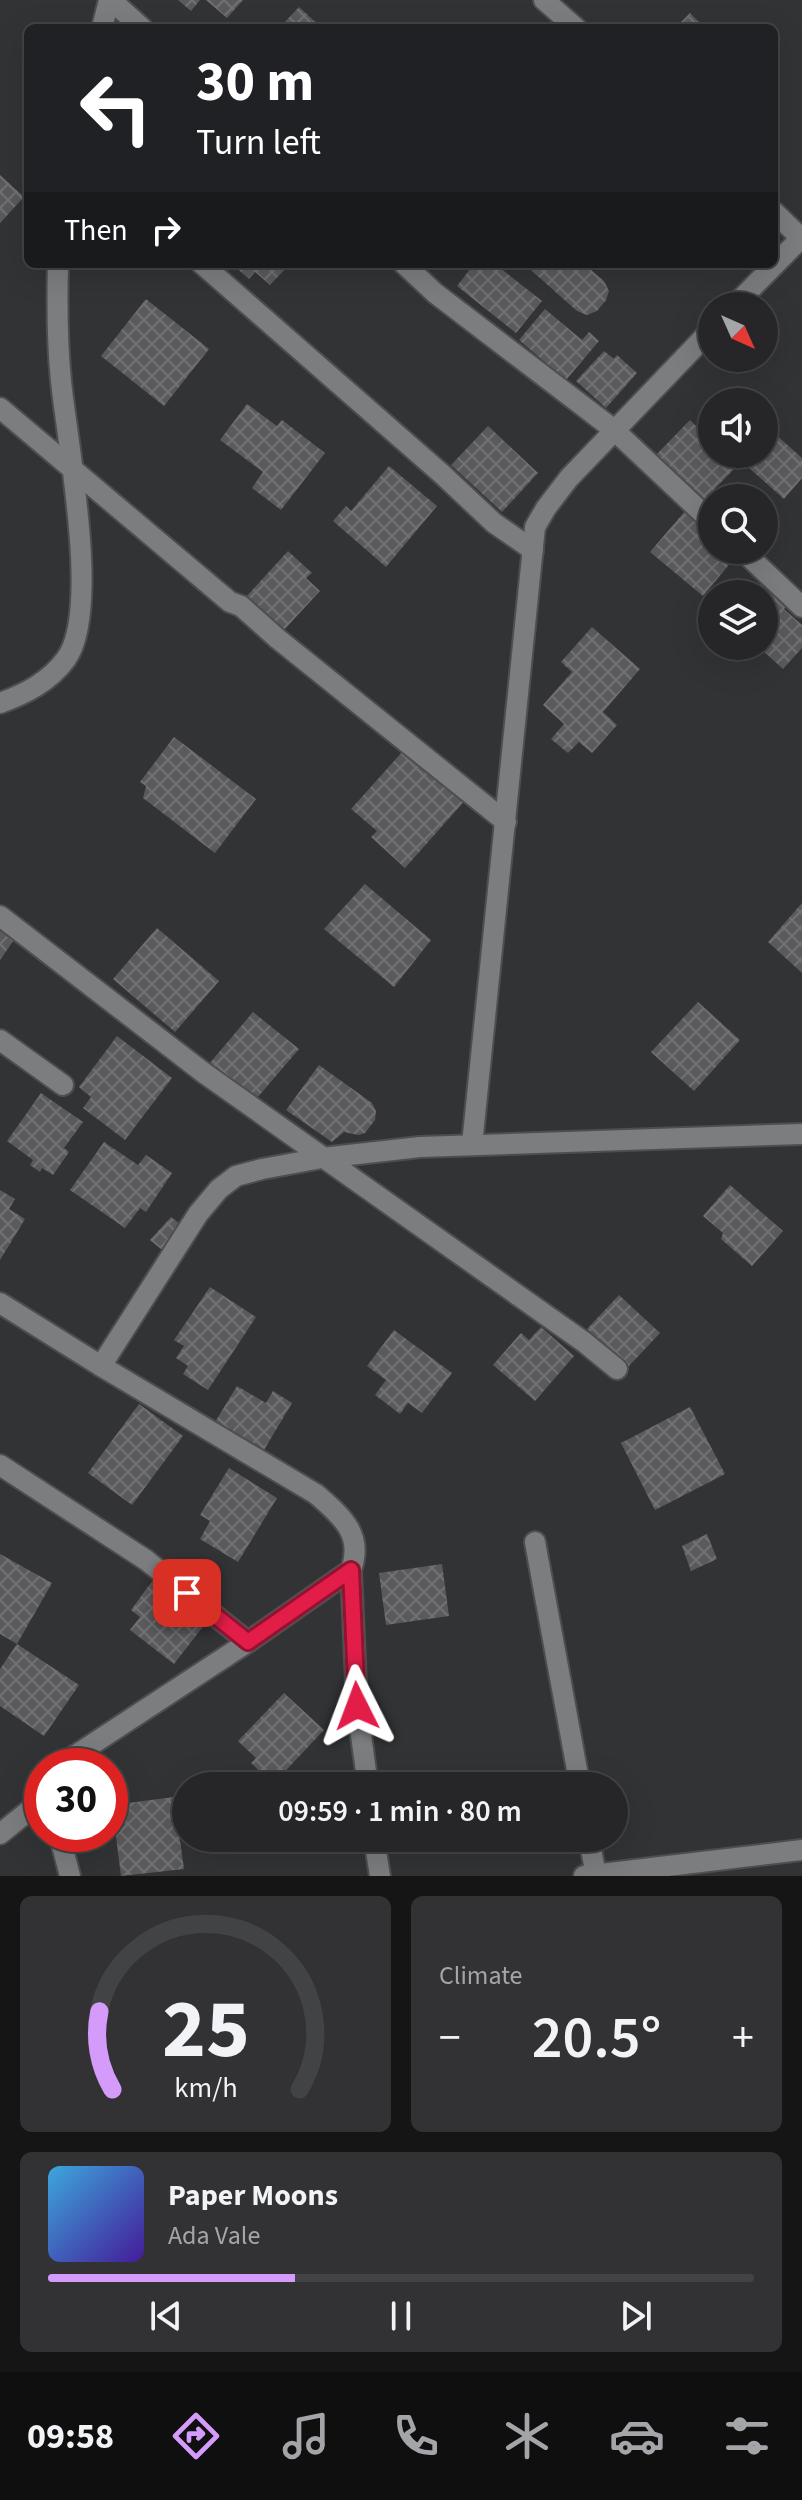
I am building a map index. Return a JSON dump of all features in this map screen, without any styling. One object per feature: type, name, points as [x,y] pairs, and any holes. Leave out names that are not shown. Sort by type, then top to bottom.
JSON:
[{"type":"street","points":[[103,24],[110,0],[137,24]]},
{"type":"street","points":[[544,0],[571,24]]},
{"type":"street","points":[[778,216],[802,238],[778,262]]},
{"type":"street","points":[[0,703],[24,694],[43,682],[67,658],[78,628],[82,585],[73,470],[61,380],[58,268]]},
{"type":"street","points":[[207,268],[494,523],[533,550]]},
{"type":"street","points":[[408,268],[435,293],[613,429],[698,509]]},
{"type":"street","points":[[748,292],[772,268]]},
{"type":"street","points":[[472,1145],[535,527],[569,478],[698,343]]},
{"type":"street","points":[[0,408],[230,602],[241,606],[506,822]]},
{"type":"street","points":[[757,564],[802,607]]},
{"type":"street","points":[[0,916],[204,1073],[584,1342],[617,1369]]},
{"type":"street","points":[[0,1040],[63,1085]]},
{"type":"street","points":[[101,1366],[198,1214],[219,1189],[236,1176],[322,1158],[420,1147],[802,1134]]},
{"type":"street","points":[[0,1303],[316,1494],[344,1519],[353,1537],[356,1557],[351,1570],[357,1706],[366,1772]]},
{"type":"street","points":[[0,1465],[146,1560],[248,1642]]},
{"type":"street","points":[[535,1542],[577,1772]]},
{"type":"street","points":[[86,1748],[248,1642],[351,1570]]},
{"type":"street","points":[[0,1834],[24,1815]]},
{"type":"street","points":[[590,1852],[592,1875],[802,1850]]},
{"type":"street","points":[[64,1852],[70,1876]]},
{"type":"street","points":[[376,1852],[380,1876]]},
{"type":"building","points":[[178,0],[200,0],[191,11]]},
{"type":"building","points":[[206,0],[243,0],[227,18]]},
{"type":"building","points":[[299,7],[318,24],[283,24]]},
{"type":"building","points":[[690,13],[701,24],[679,24]]},
{"type":"building","points":[[0,175],[24,197],[0,223]]},
{"type":"building","points":[[237,268],[286,268],[270,285],[255,272],[249,279]]},
{"type":"building","points":[[471,268],[500,268],[542,301],[516,333],[457,286]]},
{"type":"building","points":[[529,268],[589,268],[604,281],[609,291],[597,311],[587,315],[577,311]]},
{"type":"building","points":[[146,299],[209,349],[164,406],[101,356]]},
{"type":"building","points":[[545,309],[582,340],[589,332],[599,341],[566,380],[519,340]]},
{"type":"building","points":[[604,351],[614,359],[617,355],[637,373],[606,408],[576,381]]},
{"type":"building","points":[[247,404],[277,426],[282,420],[325,453],[281,510],[252,488],[263,472],[220,440]]},
{"type":"building","points":[[690,420],[698,428],[698,468],[735,468],[719,484],[698,484],[698,500],[654,457]]},
{"type":"building","points":[[488,426],[538,473],[502,512],[451,465]]},
{"type":"building","points":[[778,437],[802,458],[802,478],[784,499],[778,494],[778,484],[767,484],[749,468],[778,468]]},
{"type":"building","points":[[389,466],[437,506],[386,567],[333,521],[346,506],[351,511]]},
{"type":"building","points":[[685,511],[698,522],[698,564],[730,564],[716,580],[698,580],[698,592],[650,552]]},
{"type":"building","points":[[288,551],[312,573],[306,578],[320,591],[282,632],[245,598]]},
{"type":"building","points":[[778,596],[788,605],[784,609],[802,625],[802,648],[783,669],[773,660],[778,660]]},
{"type":"building","points":[[592,627],[640,669],[603,712],[617,725],[592,753],[579,742],[568,753],[551,739],[564,724],[543,705],[572,672],[561,662]]},
{"type":"building","points":[[174,737],[256,799],[215,853],[143,798],[146,786],[140,782]]},
{"type":"building","points":[[403,751],[442,786],[448,779],[468,797],[405,868],[371,837],[377,831],[351,809]]},
{"type":"building","points":[[365,884],[431,940],[394,987],[324,929]]},
{"type":"building","points":[[802,903],[802,973],[768,942]]},
{"type":"building","points":[[0,926],[16,937],[0,960]]},
{"type":"building","points":[[157,928],[219,981],[175,1032],[113,979]]},
{"type":"building","points":[[698,1002],[740,1040],[694,1091],[651,1052]]},
{"type":"building","points":[[253,1012],[299,1049],[257,1098],[209,1064]]},
{"type":"building","points":[[117,1036],[172,1078],[125,1140],[83,1108],[91,1097],[79,1087]]},
{"type":"building","points":[[319,1065],[372,1103],[376,1111],[375,1120],[365,1133],[344,1132],[332,1142],[286,1110]]},
{"type":"building","points":[[41,1093],[83,1122],[64,1148],[69,1152],[53,1175],[42,1168],[40,1172],[30,1165],[33,1160],[7,1141]]},
{"type":"building","points":[[104,1142],[138,1165],[146,1155],[172,1173],[146,1212],[140,1208],[125,1228],[70,1190]]},
{"type":"building","points":[[730,1185],[783,1231],[752,1266],[721,1239],[723,1233],[703,1216]]},
{"type":"building","points":[[0,1190],[15,1199],[9,1209],[25,1219],[0,1260]]},
{"type":"building","points":[[171,1217],[188,1230],[167,1254],[150,1240]]},
{"type":"building","points":[[210,1287],[256,1317],[208,1390],[183,1374],[188,1366],[176,1358],[184,1346],[174,1340]]},
{"type":"building","points":[[619,1295],[660,1333],[628,1367],[587,1329]]},
{"type":"building","points":[[541,1327],[574,1356],[535,1401],[493,1365],[521,1333],[529,1340]]},
{"type":"building","points":[[394,1330],[452,1373],[422,1413],[408,1403],[400,1414],[375,1395],[386,1380],[367,1366]]},
{"type":"building","points":[[237,1386],[266,1403],[273,1391],[292,1403],[258,1460],[209,1432]]},
{"type":"building","points":[[139,1404],[183,1436],[132,1505],[88,1473]]},
{"type":"building","points":[[690,1407],[725,1474],[655,1510],[621,1443]]},
{"type":"building","points":[[229,1468],[277,1498],[238,1562],[200,1539],[210,1521],[200,1515]]},
{"type":"building","points":[[707,1534],[717,1559],[691,1571],[682,1546]]},
{"type":"building","points":[[0,1554],[52,1583],[17,1644],[0,1634]]},
{"type":"building","points":[[442,1564],[449,1616],[386,1625],[379,1573]]},
{"type":"building","points":[[158,1573],[212,1615],[174,1664],[130,1630],[140,1617],[131,1610]]},
{"type":"building","points":[[17,1644],[79,1685],[44,1736],[0,1706],[0,1669]]},
{"type":"building","points":[[284,1693],[324,1730],[284,1772],[260,1772],[251,1763],[256,1758],[238,1741]]},
{"type":"building","points":[[172,1797],[172,1852],[182,1852],[184,1869],[121,1876],[118,1852],[128,1852],[128,1803]]},
{"type":"route","points":[[187,1593],[248,1642],[351,1570],[357,1706]]}]
